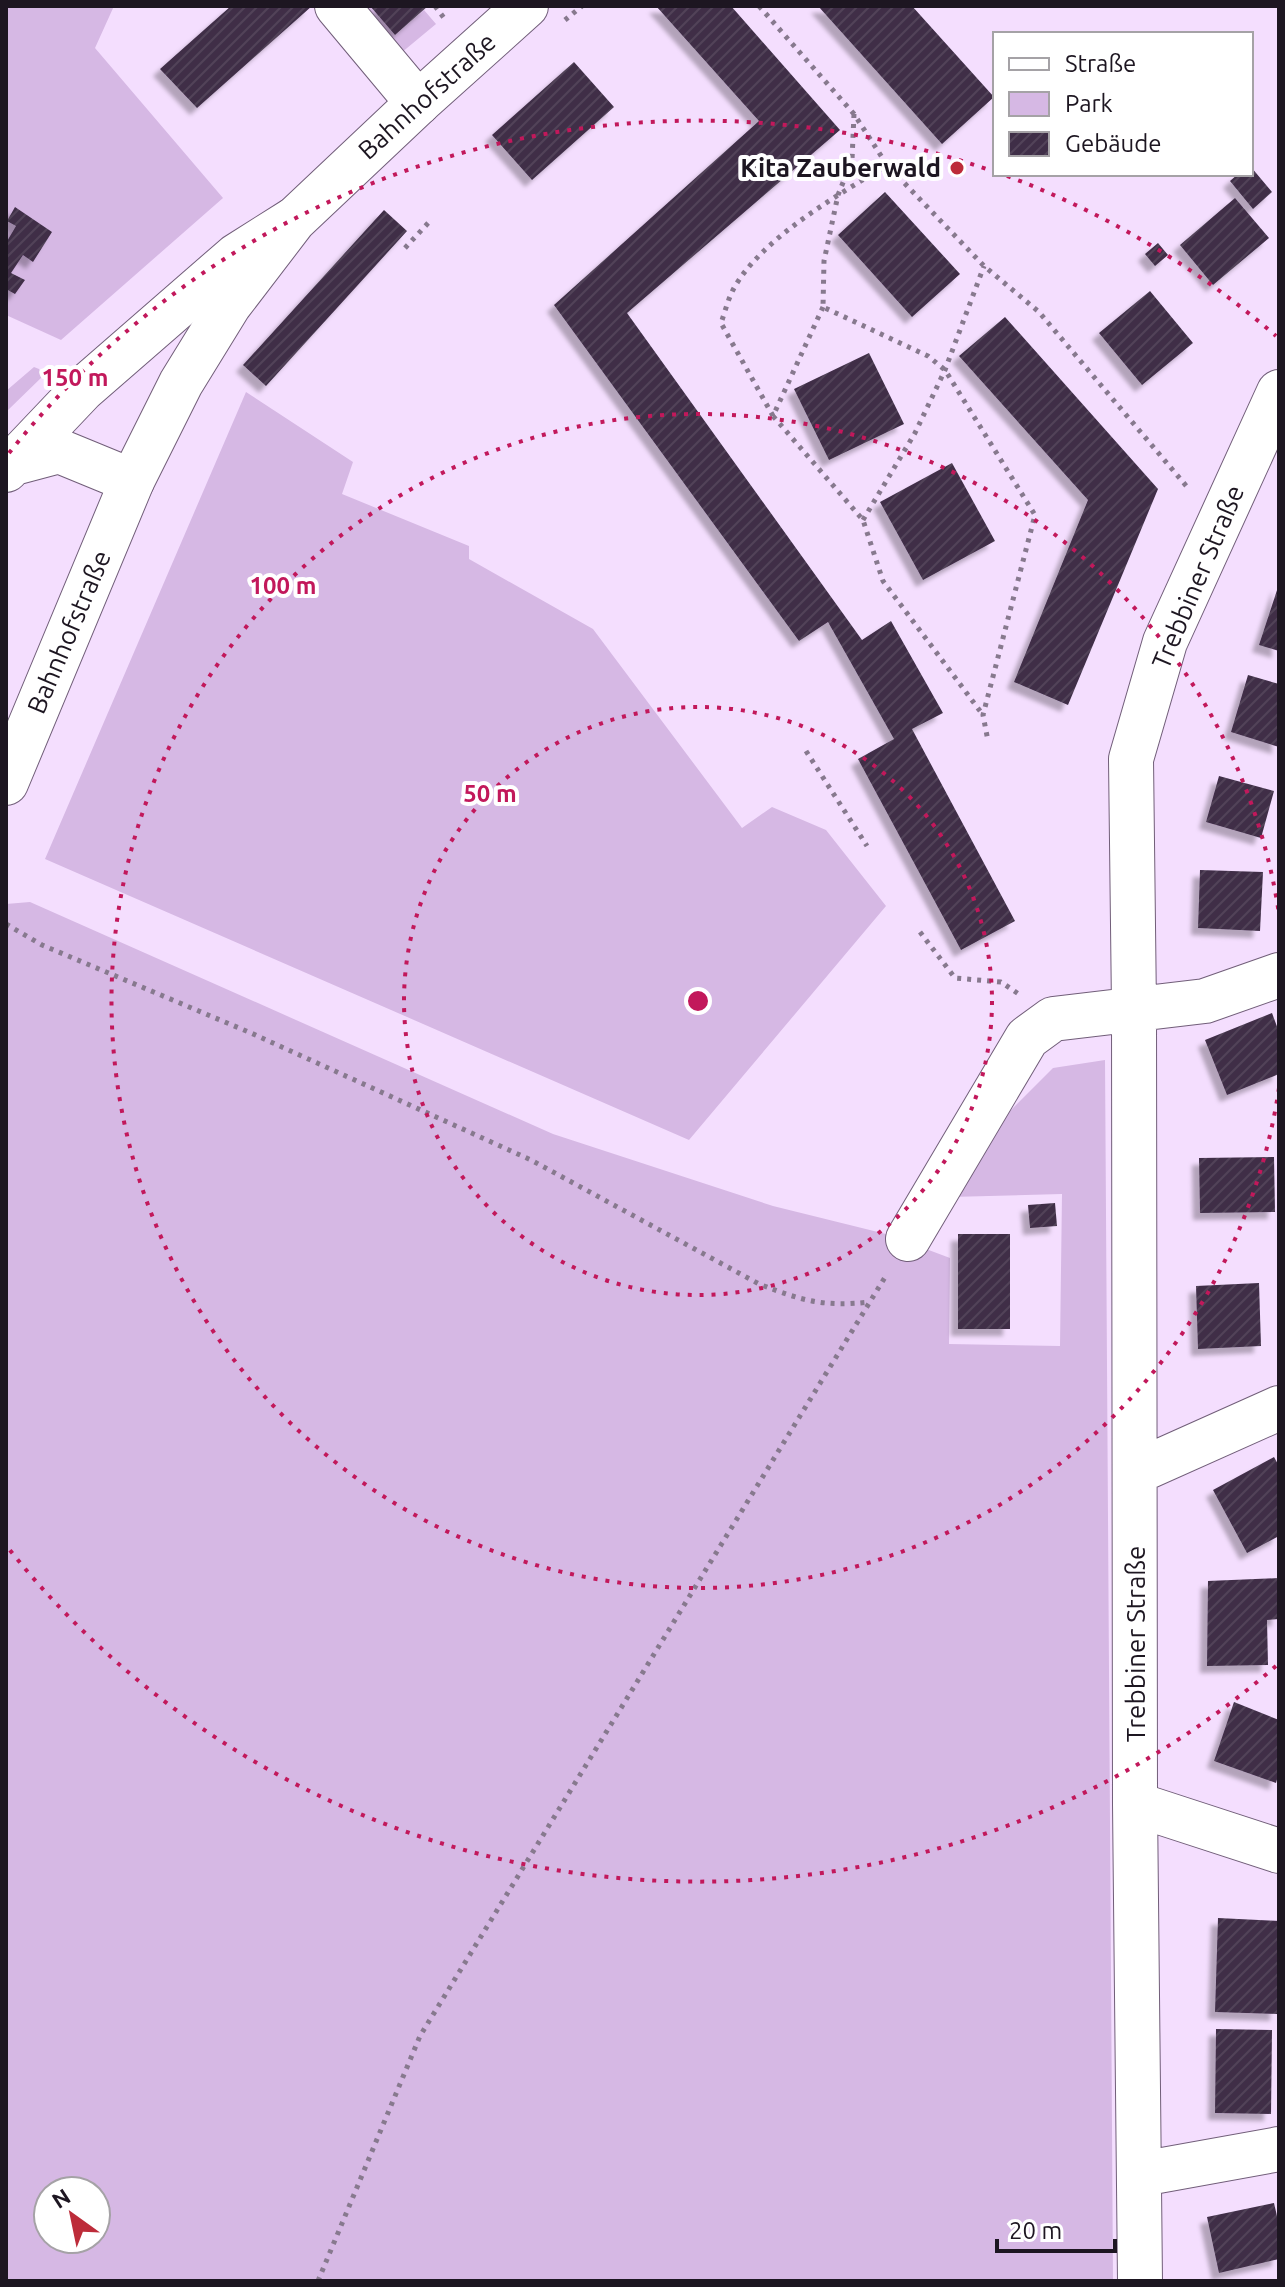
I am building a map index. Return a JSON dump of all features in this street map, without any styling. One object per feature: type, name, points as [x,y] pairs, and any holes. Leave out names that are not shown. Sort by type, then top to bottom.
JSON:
[{"type":"street","points":[[337,6],[418,103]]},
{"type":"street","name":"Bahnhofstraße","points":[[6,783],[132,481],[181,383],[229,305],[294,220],[526,6]]},
{"type":"street","name":"Bahnhofstraße","points":[[10,466],[82,390],[224,266],[294,220]]},
{"type":"street","name":"Trebbiner Straße","points":[[1140,2281],[1131,759],[1165,642],[1279,392]]},
{"type":"street","name":"Bahnhofstraße","points":[[10,466],[59,451],[132,481]]},
{"type":"street","points":[[908,1239],[1027,1038],[1053,1019],[1205,1001],[1279,975]]},
{"type":"street","points":[[1136,1472],[1279,1408]]},
{"type":"street","points":[[1135,1804],[1279,1851]]},
{"type":"street","points":[[1141,2174],[1279,2149]]},
{"type":"path","points":[[435,6],[448,23]]},
{"type":"path","points":[[759,6],[854,114],[887,165],[984,266],[1039,312],[1219,524]]},
{"type":"path","points":[[773,416],[823,307],[824,261],[838,195],[852,160],[854,114]]},
{"type":"path","points":[[887,165],[838,195],[763,249],[734,289],[721,323],[773,416],[863,520],[883,581],[983,715]]},
{"type":"path","points":[[405,248],[430,221]]},
{"type":"path","points":[[863,520],[915,433],[945,370],[984,266]]},
{"type":"path","points":[[823,307],[928,356],[945,370],[1035,515],[983,715],[988,741]]},
{"type":"path","points":[[806,751],[867,846]]},
{"type":"path","points":[[6,924],[42,945],[251,1033],[531,1160],[759,1284],[798,1299],[836,1306],[870,1302]]},
{"type":"path","points":[[920,932],[955,978],[1001,982],[1053,1019]]},
{"type":"path","points":[[318,2281],[420,2036],[908,1239]]},
{"type":"green space","points":[[6,6],[114,6],[95,48],[223,198],[61,340],[6,315]]},
{"type":"green space","points":[[350,6],[370,6],[395,35],[424,10],[436,24],[395,58]]},
{"type":"green space","points":[[34,367],[43,376],[6,412],[6,391]]},
{"type":"green space","points":[[246,392],[353,462],[342,494],[469,546],[469,559],[593,629],[742,828],[772,807],[826,830],[886,906],[689,1140],[45,859]]},
{"type":"green space","points":[[30,902],[553,1134],[773,1206],[886,1234],[950,1258],[949,1344],[1060,1346],[1062,1194],[950,1197],[994,1127],[1053,1068],[1105,1060],[1113,2281],[6,2281],[6,904]]},
{"type":"building","points":[[231,6],[312,6],[197,108],[160,69]]},
{"type":"building","points":[[370,6],[428,6],[395,35]]},
{"type":"building","points":[[656,6],[731,6],[840,130],[627,313],[862,640],[891,621],[943,713],[912,729],[1015,921],[961,950],[858,759],[894,739],[828,622],[799,641],[554,305],[759,121]]},
{"type":"building","points":[[818,6],[912,6],[993,96],[942,144]]},
{"type":"building","points":[[574,62],[614,107],[532,180],[492,135]]},
{"type":"building","points":[[1253,169],[1272,192],[1253,209],[1230,181],[1236,176],[1253,176]]},
{"type":"building","points":[[885,192],[960,274],[912,317],[838,235]]},
{"type":"building","points":[[1235,198],[1269,238],[1213,285],[1180,245]]},
{"type":"building","points":[[15,207],[52,232],[33,262],[23,255],[11,273],[25,280],[15,294],[6,289],[6,243],[16,226],[7,221]]},
{"type":"building","points":[[384,210],[407,231],[266,386],[243,365]]},
{"type":"building","points":[[1158,243],[1168,255],[1155,266],[1145,254]]},
{"type":"building","points":[[1150,291],[1193,343],[1142,385],[1099,333]]},
{"type":"building","points":[[1005,317],[1158,489],[1068,705],[1014,682],[1088,500],[959,356]]},
{"type":"building","points":[[869,353],[904,424],[829,460],[794,389]]},
{"type":"building","points":[[952,463],[995,541],[923,580],[880,502]]},
{"type":"building","points":[[1279,584],[1279,651],[1259,645]]},
{"type":"building","points":[[1248,675],[1279,684],[1279,747],[1231,732]]},
{"type":"building","points":[[1219,776],[1274,791],[1261,838],[1206,822]]},
{"type":"building","points":[[1200,870],[1263,872],[1260,931],[1198,928]]},
{"type":"building","points":[[1272,1013],[1279,1032],[1279,1074],[1227,1095],[1205,1040]]},
{"type":"building","points":[[1274,1157],[1275,1212],[1200,1213],[1199,1158]]},
{"type":"building","points":[[1055,1203],[1057,1226],[1030,1228],[1028,1205]]},
{"type":"building","points":[[958,1234],[1010,1234],[1010,1329],[958,1329]]},
{"type":"building","points":[[1259,1283],[1261,1346],[1198,1349],[1196,1286]]},
{"type":"building","points":[[1274,1457],[1279,1466],[1279,1536],[1247,1553],[1213,1490]]},
{"type":"building","points":[[1279,1578],[1279,1619],[1267,1620],[1268,1665],[1207,1666],[1208,1581]]},
{"type":"building","points":[[1234,1702],[1279,1720],[1279,1772],[1276,1783],[1214,1761]]},
{"type":"building","points":[[1218,1918],[1279,1921],[1277,2014],[1215,2012]]},
{"type":"building","points":[[1216,2029],[1272,2030],[1271,2114],[1215,2113]]},
{"type":"building","points":[[1274,2203],[1279,2225],[1279,2259],[1219,2273],[1207,2217]]},
{"type":"place","name":"Kita Zauberwald","points":[[957,168]]}]
